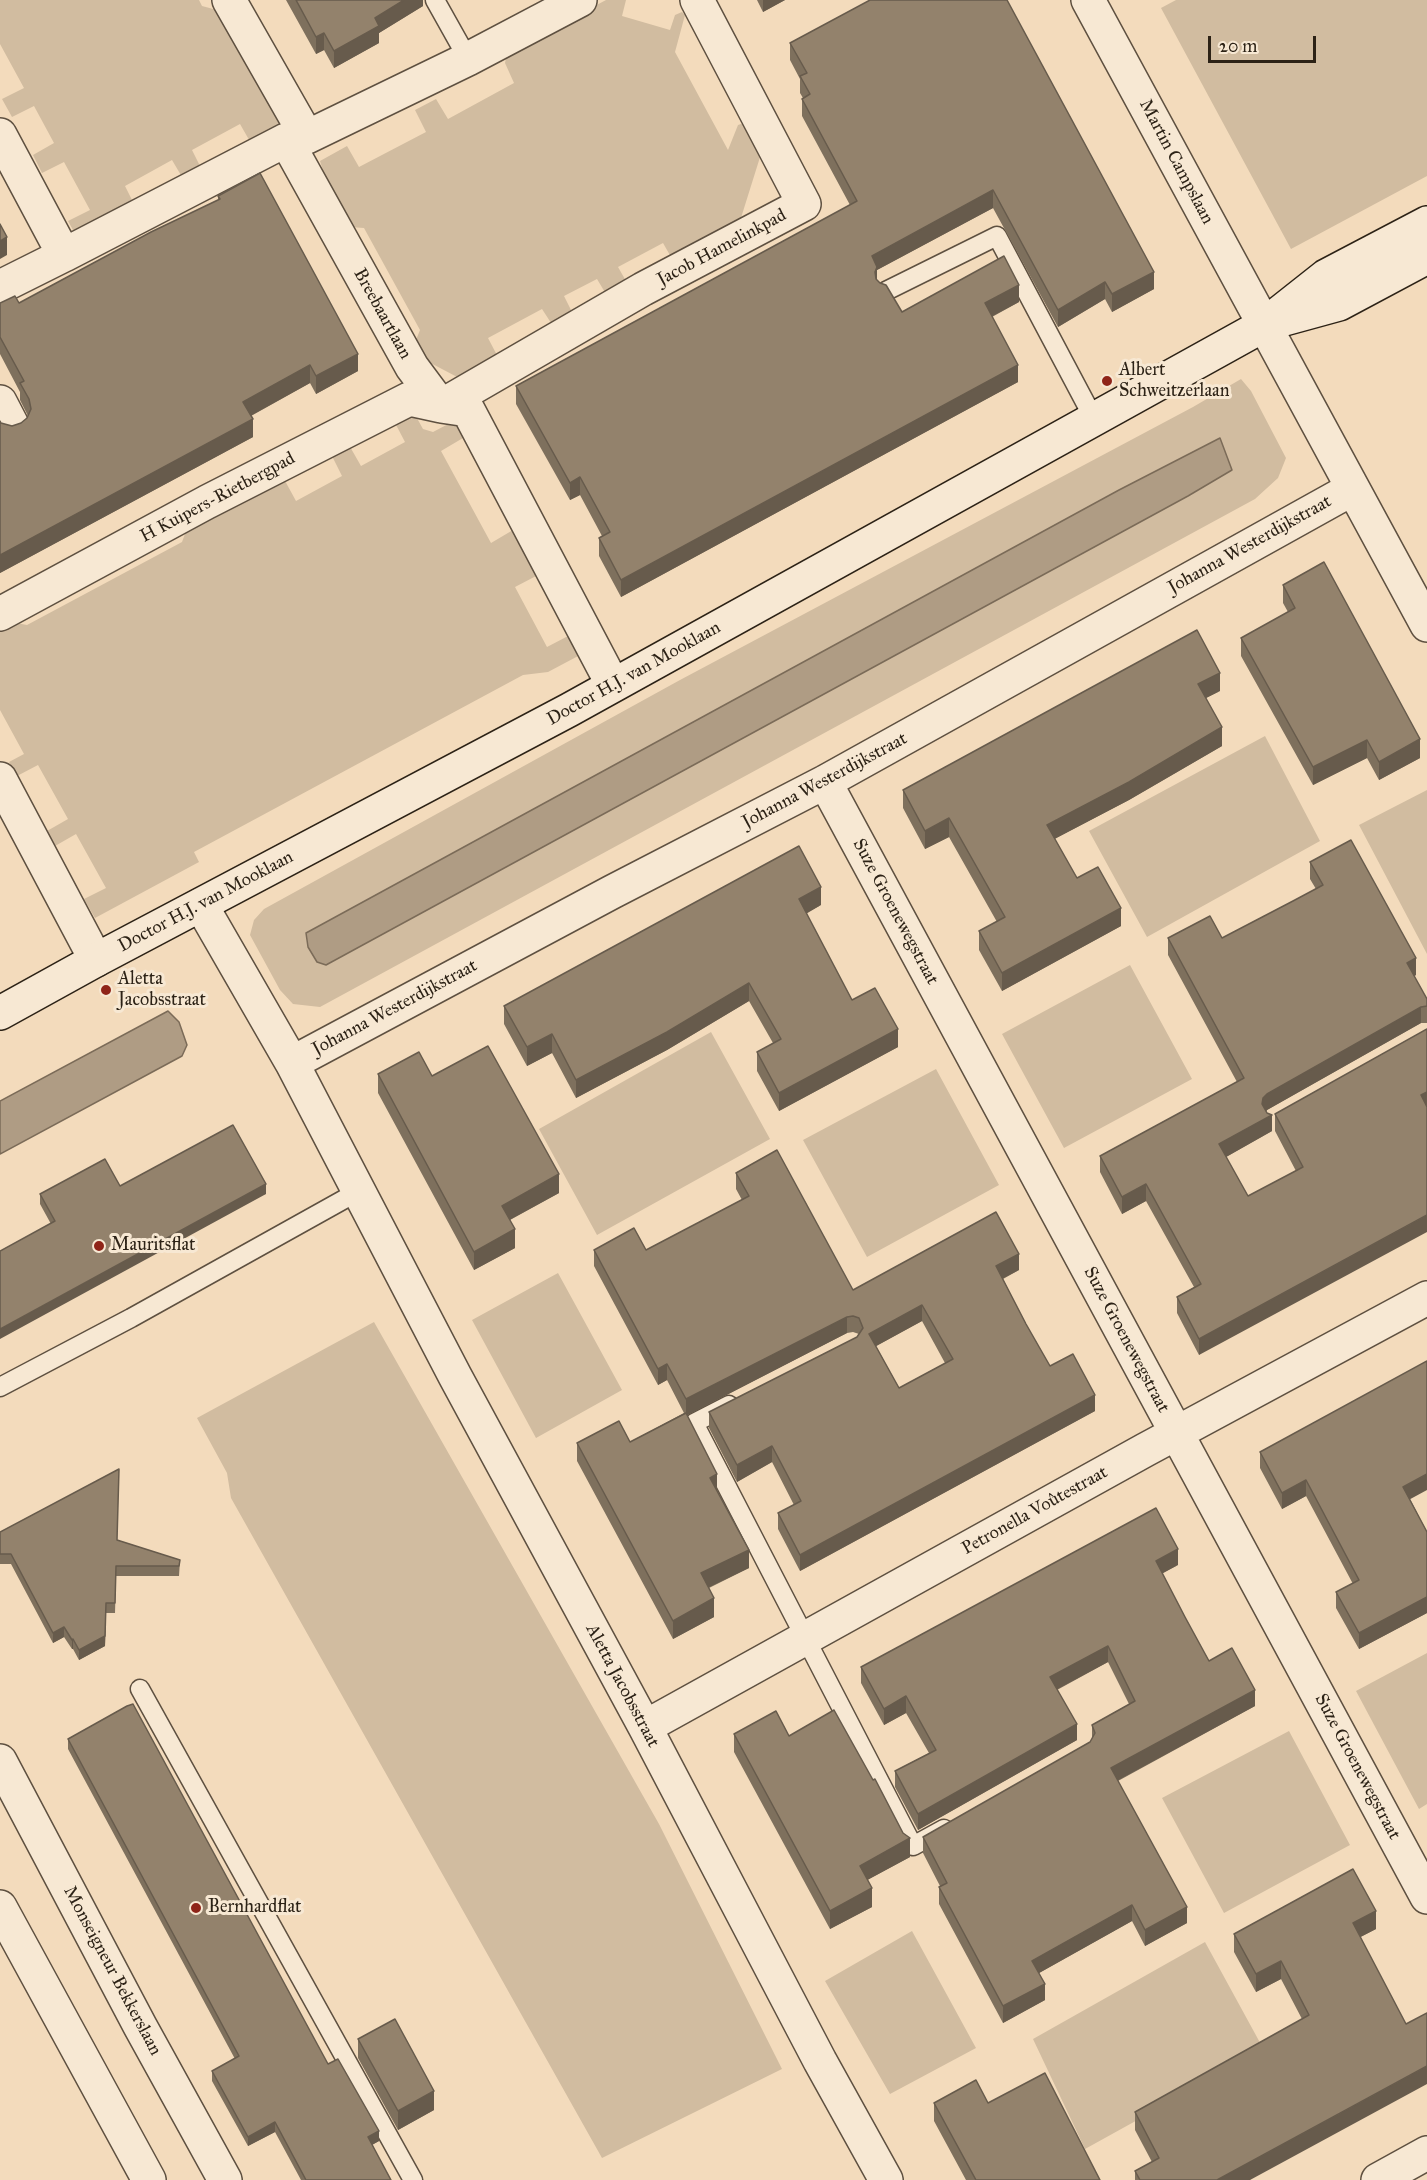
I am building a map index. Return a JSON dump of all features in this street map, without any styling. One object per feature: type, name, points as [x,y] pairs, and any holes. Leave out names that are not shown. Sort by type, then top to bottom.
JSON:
[{"type":"street","name":"Breebaartlaan","points":[[229,0],[411,367],[441,406]]},
{"type":"street","points":[[0,287],[297,139],[468,58],[580,0]]},
{"type":"street","name":"Jacob Hamelinkpad","points":[[441,406],[643,289],[804,204],[697,0]]},
{"type":"street","name":"Martin Campslaan","points":[[1088,0],[1264,325]]},
{"type":"street","points":[[0,135],[64,255]]},
{"type":"street","name":"Doctor H.J. van Mooklaan","points":[[0,1013],[613,685],[1264,325],[1326,276],[1427,223]]},
{"type":"street","name":"Doctor H.J. van Mooklaan","points":[[1264,325],[1339,304],[1427,257]]},
{"type":"street","points":[[1264,325],[1427,626]]},
{"type":"street","name":"H Kuipers-Rietbergpad","points":[[0,614],[207,502],[409,399],[441,406]]},
{"type":"street","points":[[441,406],[468,410],[613,685]]},
{"type":"street","name":"Johanna Westerdijkstraat","points":[[292,1063],[612,892],[825,782],[1352,489]]},
{"type":"street","points":[[0,779],[96,960]]},
{"type":"street","name":"Suze Groenewegstraat","points":[[825,782],[1427,1898]]},
{"type":"street","name":"Aletta Jacobsstraat","points":[[201,905],[292,1063],[455,1376],[645,1727],[820,2061],[886,2180]]},
{"type":"street","name":"Petronella Voûtestraat","points":[[645,1727],[1427,1298]]},
{"type":"street","name":"Monseigneur Bekkerslaan","points":[[0,1761],[225,2180]]},
{"type":"street","points":[[0,1908],[149,2180]]},
{"type":"street","points":[[1378,2180],[1427,2154]]},
{"type":"lane","points":[[435,0],[468,58]]},
{"type":"lane","points":[[886,291],[997,236],[1094,419]]},
{"type":"lane","points":[[0,1387],[360,1191]]},
{"type":"lane","points":[[747,1396],[694,1423],[913,1846],[963,1818]]},
{"type":"lane","points":[[140,1689],[413,2180]]},
{"type":"shaded area","points":[[0,0],[199,0],[202,6],[217,10],[282,129],[252,145],[240,124],[192,150],[203,172],[185,182],[172,160],[125,186],[136,208],[97,228],[73,230],[68,221],[90,210],[64,162],[42,173],[33,155],[54,143],[34,106],[12,117],[2,99],[24,88],[0,44]]},
{"type":"shaded area","points":[[606,0],[626,0],[622,16],[670,30],[675,15],[682,12],[685,15],[675,52],[728,150],[738,125],[744,124],[761,154],[735,237],[675,264],[663,243],[618,267],[630,288],[609,299],[597,279],[564,296],[575,318],[555,329],[542,309],[488,338],[499,359],[461,379],[421,358],[414,345],[420,330],[364,228],[350,227],[327,183],[320,161],[347,146],[359,167],[426,132],[415,110],[436,99],[448,119],[514,83],[505,63],[507,53]]},
{"type":"shaded area","points":[[1176,0],[1427,0],[1427,176],[1291,249],[1161,8]]},
{"type":"shaded area","points":[[1241,379],[1251,391],[1286,458],[1278,478],[1255,499],[320,1007],[293,1004],[280,990],[250,935],[254,920],[264,909],[680,680],[1193,407]],"holes":[[[1219,439],[1232,470],[326,965],[317,962],[308,947],[306,933],[1119,490]]]},
{"type":"shaded area","points":[[413,411],[423,429],[433,432],[454,421],[463,438],[441,451],[491,543],[513,530],[538,575],[515,587],[547,647],[570,635],[580,655],[548,672],[523,675],[194,852],[199,862],[95,918],[84,899],[106,888],[76,834],[55,846],[47,831],[68,819],[38,765],[17,776],[9,762],[24,754],[0,710],[0,628],[11,622],[27,625],[182,542],[188,526],[284,479],[296,501],[342,476],[331,454],[349,445],[361,466],[405,442],[394,421]]},
{"type":"shaded area","points":[[1220,438],[1232,470],[1188,496],[326,965],[317,962],[308,947],[306,933],[1119,490]]},
{"type":"shaded area","points":[[1265,736],[1320,841],[1147,937],[1089,831]]},
{"type":"shaded area","points":[[1427,790],[1427,954],[1359,825]]},
{"type":"shaded area","points":[[1130,965],[1192,1079],[1064,1148],[1002,1034]]},
{"type":"shaded area","points":[[168,1011],[179,1022],[187,1045],[182,1056],[0,1154],[0,1101]]},
{"type":"shaded area","points":[[711,1032],[770,1139],[597,1235],[539,1129]]},
{"type":"shaded area","points":[[936,1069],[999,1185],[867,1257],[803,1140]]},
{"type":"shaded area","points":[[558,1273],[622,1390],[536,1438],[472,1320]]},
{"type":"shaded area","points":[[374,1322],[659,1824],[782,2069],[602,2158],[231,1498],[227,1473],[197,1418]]},
{"type":"shaded area","points":[[1427,1653],[1427,1804],[1419,1809],[1356,1691]]},
{"type":"shaded area","points":[[1289,1731],[1350,1845],[1224,1913],[1162,1798]]},
{"type":"shaded area","points":[[912,1931],[976,2048],[890,2094],[825,1981]]},
{"type":"shaded area","points":[[1205,1942],[1264,2050],[1085,2149],[1033,2039]]},
{"type":"building","points":[[296,0],[404,0],[375,18],[379,26],[334,51],[324,33],[316,37]]},
{"type":"building","points":[[870,0],[1007,0],[1154,272],[1112,294],[1105,282],[1058,310],[993,190],[872,256],[877,267],[876,279],[886,285],[902,312],[1004,256],[1019,285],[985,303],[1018,365],[621,580],[599,538],[610,532],[580,477],[570,483],[516,386],[857,201],[802,99],[810,94],[800,76],[807,73],[790,43]]},
{"type":"building","points":[[260,173],[358,354],[316,376],[310,365],[243,402],[253,419],[0,555],[0,421],[12,426],[21,423],[27,418],[31,409],[29,399],[20,383],[24,381],[0,337],[0,303],[15,296],[19,303],[151,232],[220,199],[218,196]]},
{"type":"building","points":[[0,224],[7,237],[0,241]]},
{"type":"building","points":[[1324,562],[1420,739],[1379,762],[1367,740],[1313,767],[1241,638],[1295,608],[1283,585]]},
{"type":"building","points":[[1197,630],[1220,673],[1198,684],[1222,727],[1129,782],[1047,825],[1077,878],[1098,867],[1121,908],[1002,973],[979,931],[1005,917],[949,818],[925,831],[903,790]]},
{"type":"building","points":[[1351,840],[1416,958],[1407,963],[1427,999],[1427,1006],[1421,1007],[1267,1094],[1262,1104],[1267,1113],[1272,1115],[1219,1144],[1248,1196],[1303,1167],[1275,1114],[1427,1029],[1427,1092],[1421,1095],[1427,1107],[1427,1215],[1199,1339],[1177,1297],[1201,1284],[1146,1184],[1122,1197],[1100,1156],[1244,1078],[1168,938],[1210,916],[1222,938],[1323,885],[1310,862]]},
{"type":"building","points":[[799,846],[821,887],[799,899],[852,1000],[875,988],[898,1029],[779,1093],[757,1052],[781,1039],[749,983],[667,1032],[576,1080],[552,1034],[527,1047],[504,1006]]},
{"type":"building","points":[[488,1046],[559,1174],[502,1206],[515,1229],[474,1252],[378,1074],[419,1052],[432,1076]]},
{"type":"building","name":"Mauritsflat","points":[[233,1125],[266,1184],[0,1329],[0,1251],[55,1221],[40,1194],[105,1159],[120,1186]]},
{"type":"building","points":[[777,1150],[853,1290],[996,1212],[1019,1254],[996,1266],[1026,1324],[1050,1366],[1073,1354],[1095,1395],[800,1555],[778,1513],[801,1501],[772,1446],[737,1465],[709,1412],[857,1337],[863,1328],[859,1318],[847,1317],[686,1399],[667,1364],[658,1369],[594,1250],[634,1228],[646,1250],[749,1196],[736,1173]],"holes":[[[922,1305],[953,1359],[899,1388],[869,1334]]]},
{"type":"building","points":[[1427,1361],[1427,1474],[1403,1487],[1427,1532],[1427,1597],[1359,1633],[1336,1592],[1359,1580],[1306,1480],[1282,1493],[1260,1452]]},
{"type":"building","points":[[686,1413],[717,1474],[710,1478],[749,1550],[701,1573],[714,1598],[673,1621],[577,1443],[619,1421],[630,1442]]},
{"type":"building","points":[[119,1469],[117,1540],[180,1560],[179,1566],[116,1566],[115,1603],[106,1603],[105,1636],[79,1650],[64,1627],[53,1633],[11,1554],[0,1554],[0,1532]]},
{"type":"building","points":[[1156,1508],[1178,1549],[1156,1561],[1185,1617],[1209,1661],[1232,1648],[1255,1690],[1111,1768],[1187,1907],[1145,1930],[1132,1905],[1032,1961],[1045,1984],[1003,2006],[939,1887],[947,1883],[923,1837],[1090,1742],[1095,1733],[1092,1725],[1135,1701],[1108,1646],[1050,1677],[1077,1724],[918,1814],[895,1771],[936,1750],[906,1696],[884,1709],[861,1667]]},
{"type":"building","name":"Bernhardflat","points":[[133,1704],[328,2064],[338,2059],[379,2131],[368,2137],[391,2180],[306,2180],[275,2122],[248,2137],[212,2071],[239,2056],[68,1739]]},
{"type":"building","points":[[834,1710],[873,1780],[875,1779],[903,1833],[910,1838],[860,1866],[872,1888],[830,1911],[734,1734],[776,1711],[789,1736]]},
{"type":"building","points":[[1353,1869],[1376,1911],[1353,1923],[1406,2024],[1427,2013],[1427,2066],[1217,2180],[1140,2180],[1135,2171],[1159,2158],[1135,2112],[1309,2015],[1281,1961],[1256,1974],[1234,1934]]},
{"type":"building","points":[[395,2019],[434,2091],[398,2111],[358,2039]]},
{"type":"building","points":[[1045,2073],[1100,2180],[976,2180],[934,2103],[976,2080],[988,2103]]},
{"type":"place","name":"Albert Schweitzerlaan","points":[[1107,381]]},
{"type":"place","name":"Aletta Jacobsstraat","points":[[106,990]]},
{"type":"place","name":"Mauritsflat","points":[[99,1246]]},
{"type":"place","name":"Bernhardflat","points":[[196,1908]]}]
